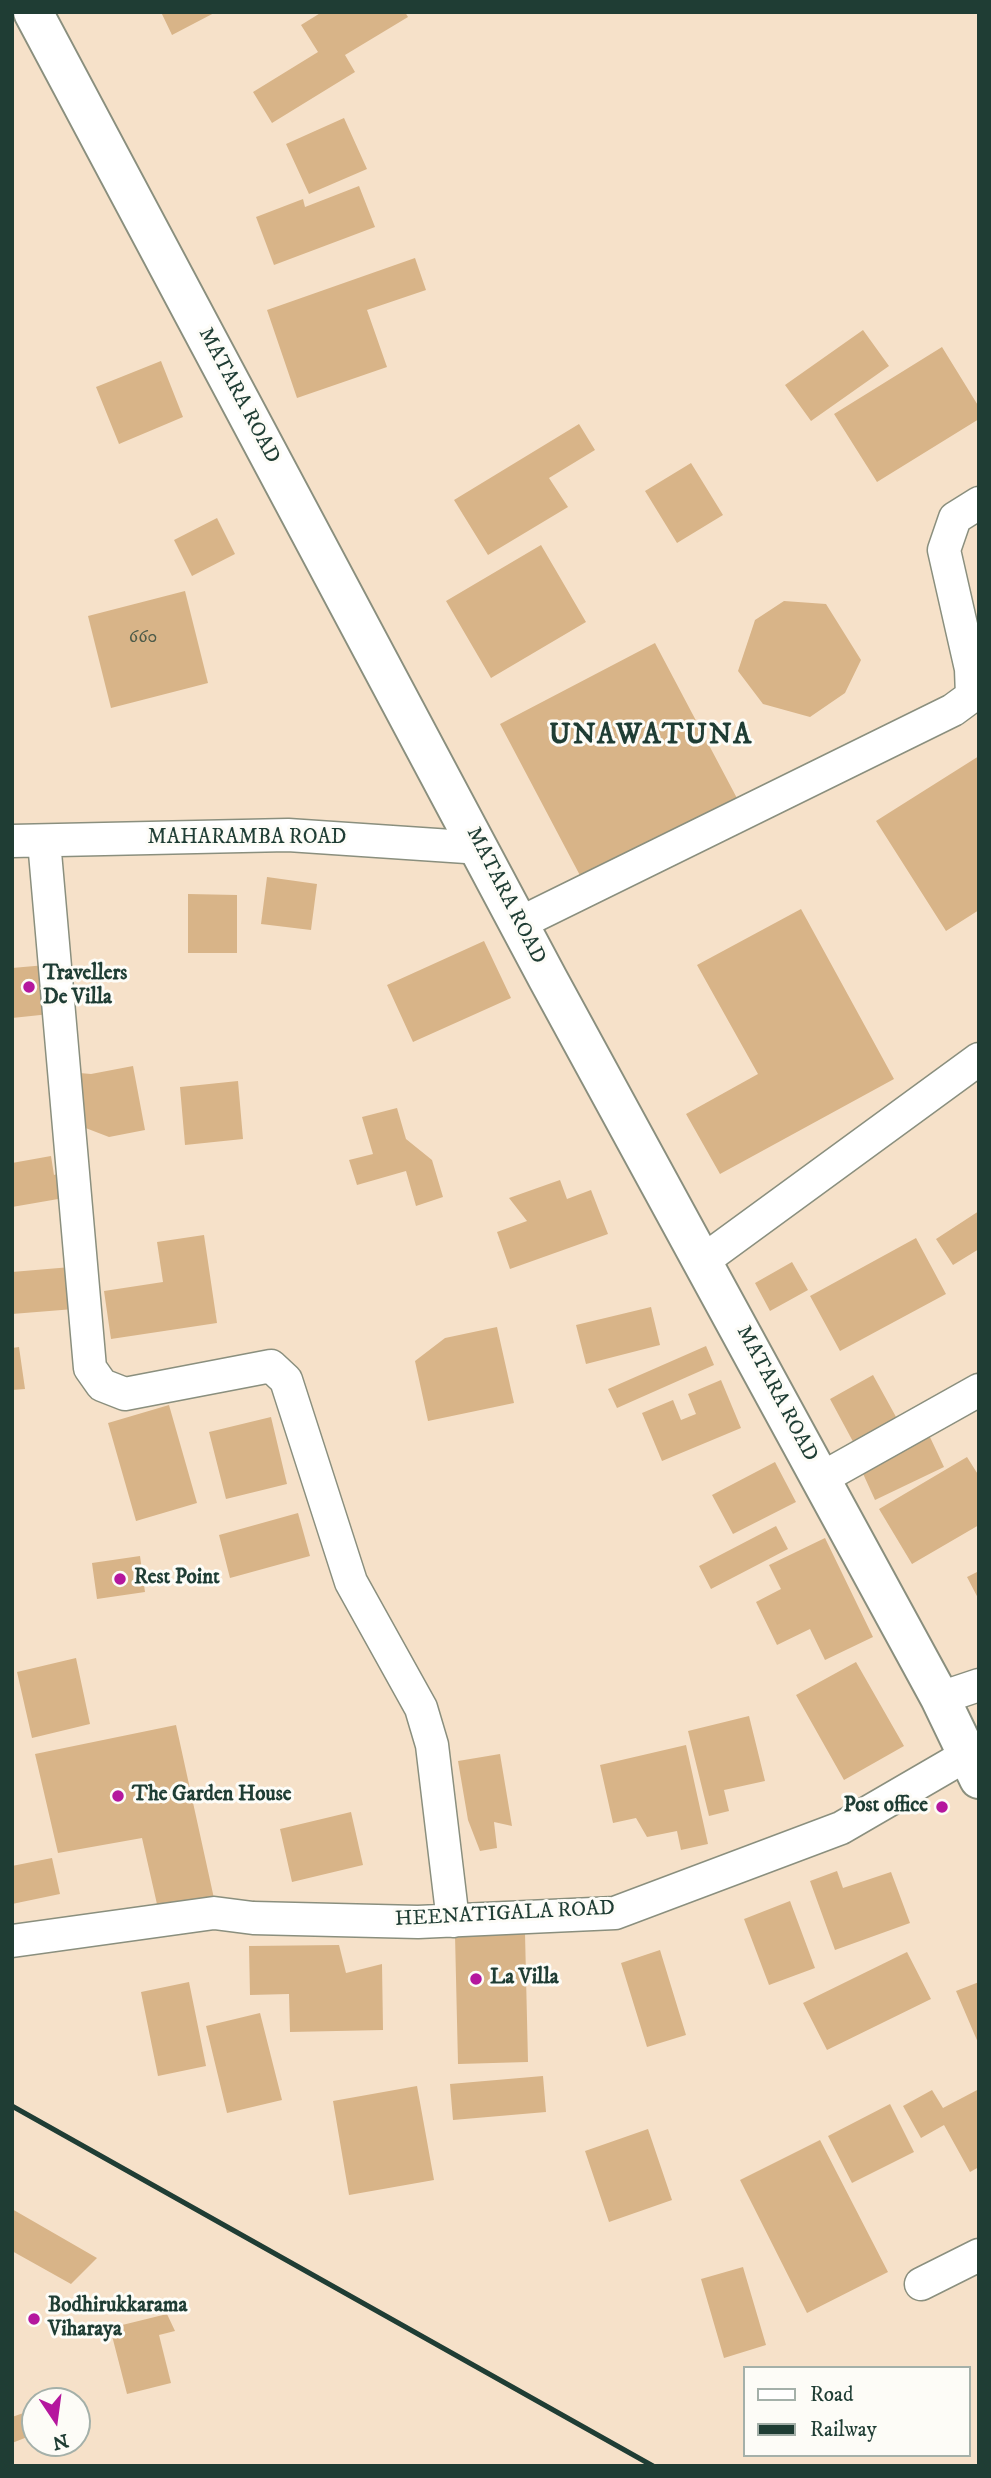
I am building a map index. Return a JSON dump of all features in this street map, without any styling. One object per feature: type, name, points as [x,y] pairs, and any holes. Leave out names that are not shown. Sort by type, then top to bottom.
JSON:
[{"type":"highway","name":"MATARA ROAD","points":[[33,12],[481,848],[548,979],[704,1260],[940,1698],[972,1768]]},
{"type":"street","points":[[520,923],[953,710],[972,696],[971,669],[944,550],[955,518],[979,503]]},
{"type":"street","name":"MAHARAMBA ROAD","points":[[12,842],[288,835],[481,848]]},
{"type":"street","points":[[44,841],[90,1368],[102,1385],[125,1394],[271,1366],[286,1380],[351,1582],[421,1708],[432,1745],[453,1921]]},
{"type":"street","points":[[704,1260],[979,1059]]},
{"type":"street","points":[[822,1478],[979,1390]]},
{"type":"street","points":[[940,1698],[979,1685]]},
{"type":"street","name":"HEENATIGALA ROAD","points":[[12,1941],[214,1913],[253,1918],[453,1921],[615,1913],[841,1828],[972,1768]]},
{"type":"street","points":[[921,2284],[979,2255]]},
{"type":"building","points":[[161,12],[216,12],[172,35]]},
{"type":"building","points":[[322,12],[405,12],[408,17],[345,55],[355,72],[272,123],[253,92],[318,52],[301,25]]},
{"type":"building","points":[[344,118],[367,169],[309,194],[286,144]]},
{"type":"building","points":[[359,186],[375,227],[274,265],[256,217],[303,199],[305,207]]},
{"type":"building","points":[[415,258],[426,290],[367,310],[387,367],[297,398],[267,310]]},
{"type":"building","points":[[863,330],[889,366],[811,421],[785,385]]},
{"type":"building","points":[[942,347],[979,407],[979,419],[877,482],[834,414]]},
{"type":"building","points":[[161,361],[183,417],[119,444],[96,387]]},
{"type":"building","points":[[579,424],[595,450],[549,478],[568,507],[488,555],[454,500]]},
{"type":"building","points":[[691,463],[723,515],[677,543],[645,491]]},
{"type":"building","points":[[217,518],[235,554],[192,576],[174,540]]},
{"type":"building","points":[[541,545],[586,622],[491,678],[446,601]]},
{"type":"building","points":[[185,591],[208,683],[111,708],[88,616]]},
{"type":"building","points":[[784,601],[826,604],[861,660],[845,693],[810,717],[763,704],[738,671],[755,620]]},
{"type":"building","points":[[655,643],[739,802],[584,883],[500,724]]},
{"type":"building","points":[[979,756],[979,910],[946,931],[876,821]]},
{"type":"building","points":[[267,877],[317,884],[311,930],[261,924]]},
{"type":"building","points":[[188,894],[237,895],[237,953],[188,953]]},
{"type":"building","points":[[801,909],[894,1079],[720,1174],[686,1114],[758,1074],[697,965]]},
{"type":"building","points":[[484,941],[511,998],[413,1042],[387,985]]},
{"type":"building","name":"Travellers De Villa","points":[[46,965],[50,1014],[12,1018],[12,968]]},
{"type":"building","points":[[133,1066],[145,1130],[109,1137],[83,1127],[68,1072],[91,1074]]},
{"type":"building","points":[[238,1081],[243,1139],[185,1145],[180,1087]]},
{"type":"building","points":[[397,1108],[406,1139],[432,1160],[443,1197],[416,1206],[406,1171],[357,1185],[349,1160],[373,1154],[362,1117]]},
{"type":"building","points":[[51,1156],[54,1175],[60,1173],[64,1198],[12,1207],[12,1163]]},
{"type":"building","points":[[560,1180],[567,1199],[591,1190],[608,1234],[510,1269],[497,1232],[527,1221],[509,1198]]},
{"type":"building","points":[[979,1211],[979,1249],[953,1265],[936,1239]]},
{"type":"building","points":[[204,1235],[217,1323],[111,1339],[104,1291],[163,1282],[157,1242]]},
{"type":"building","points":[[916,1238],[946,1294],[840,1351],[810,1296]]},
{"type":"building","points":[[792,1262],[808,1290],[770,1311],[755,1283]]},
{"type":"building","points":[[71,1267],[74,1309],[12,1314],[12,1272]]},
{"type":"building","points":[[651,1307],[660,1345],[586,1364],[576,1325]]},
{"type":"building","points":[[497,1327],[514,1403],[428,1421],[415,1361],[445,1338]]},
{"type":"building","points":[[706,1346],[714,1365],[617,1408],[608,1389]]},
{"type":"building","points":[[19,1347],[25,1389],[12,1390],[12,1348]]},
{"type":"building","points":[[873,1375],[901,1426],[857,1449],[830,1399]]},
{"type":"building","points":[[721,1380],[741,1428],[662,1461],[642,1413],[673,1400],[681,1420],[696,1414],[688,1394]]},
{"type":"building","points":[[169,1405],[197,1503],[136,1521],[108,1423]]},
{"type":"building","points":[[271,1417],[287,1484],[226,1499],[209,1432]]},
{"type":"building","points":[[929,1435],[944,1467],[875,1500],[860,1467]]},
{"type":"building","points":[[967,1457],[979,1476],[979,1525],[912,1564],[879,1509]]},
{"type":"building","points":[[775,1462],[796,1502],[733,1534],[712,1495]]},
{"type":"building","points":[[298,1513],[310,1556],[230,1578],[219,1535]]},
{"type":"building","points":[[776,1526],[788,1549],[711,1589],[699,1566]]},
{"type":"building","points":[[825,1538],[873,1637],[825,1660],[810,1629],[777,1645],[756,1602],[781,1589],[769,1565]]},
{"type":"building","points":[[140,1556],[145,1592],[97,1599],[92,1563]]},
{"type":"building","points":[[979,1571],[979,1600],[967,1577]]},
{"type":"building","points":[[76,1658],[90,1724],[32,1738],[17,1672]]},
{"type":"building","points":[[856,1662],[904,1746],[844,1780],[796,1695]]},
{"type":"building","points":[[749,1716],[765,1781],[724,1790],[729,1811],[709,1816],[688,1731]]},
{"type":"building","name":"The Garden House","points":[[176,1725],[215,1903],[159,1913],[142,1838],[58,1853],[35,1754]]},
{"type":"building","points":[[686,1745],[708,1844],[681,1850],[677,1831],[647,1837],[636,1818],[613,1823],[600,1765]]},
{"type":"building","points":[[500,1754],[512,1826],[494,1822],[497,1848],[480,1851],[468,1820],[458,1761]]},
{"type":"building","points":[[351,1812],[363,1865],[292,1882],[280,1829]]},
{"type":"building","points":[[52,1858],[60,1894],[12,1904],[12,1866]]},
{"type":"building","points":[[837,1871],[843,1888],[891,1872],[910,1923],[835,1950],[810,1881]]},
{"type":"building","points":[[790,1901],[815,1968],[769,1985],[744,1919]]},
{"type":"building","points":[[525,1933],[528,2062],[458,2064],[455,1935]]},
{"type":"building","points":[[339,1945],[346,1973],[382,1964],[383,2030],[290,2032],[289,1994],[250,1995],[249,1946]]},
{"type":"building","points":[[660,1950],[686,2035],[647,2047],[621,1963]]},
{"type":"building","points":[[907,1952],[931,1999],[827,2050],[803,2003]]},
{"type":"building","points":[[189,1982],[206,2066],[158,2076],[141,1992]]},
{"type":"building","points":[[979,1982],[979,2045],[956,1991]]},
{"type":"building","points":[[260,2013],[282,2100],[227,2113],[206,2026]]},
{"type":"building","points":[[543,2076],[546,2112],[453,2120],[450,2084]]},
{"type":"building","points":[[417,2086],[434,2180],[349,2195],[333,2101]]},
{"type":"building","points":[[979,2089],[979,2167],[970,2172],[944,2125],[921,2138],[903,2106],[932,2090],[943,2108]]},
{"type":"building","points":[[890,2104],[914,2152],[852,2183],[828,2136]]},
{"type":"building","points":[[648,2129],[672,2200],[609,2222],[585,2151]]},
{"type":"building","points":[[820,2140],[888,2272],[807,2313],[740,2180]]},
{"type":"building","points":[[12,2209],[97,2258],[71,2284],[12,2251]]},
{"type":"building","points":[[743,2267],[766,2345],[724,2358],[701,2279]]},
{"type":"building","points":[[167,2314],[175,2331],[159,2335],[171,2383],[127,2394],[110,2328]]},
{"type":"building","points":[[21,2414],[21,2439],[12,2443],[12,2417]]},
{"type":"railway","points":[[12,2106],[653,2466]]},
{"type":"place","name":"Travellers De Villa","points":[[29,987]]},
{"type":"place","name":"Rest Point","points":[[120,1579]]},
{"type":"place","name":"The Garden House","points":[[118,1796]]},
{"type":"place","name":"Post office","points":[[942,1807]]},
{"type":"place","name":"La Villa","points":[[476,1979]]},
{"type":"place","name":"Bodhirukkarama Viharaya","points":[[34,2319]]},
{"type":"district","name":"UNAWATUNA","points":[[651,737]]}]
